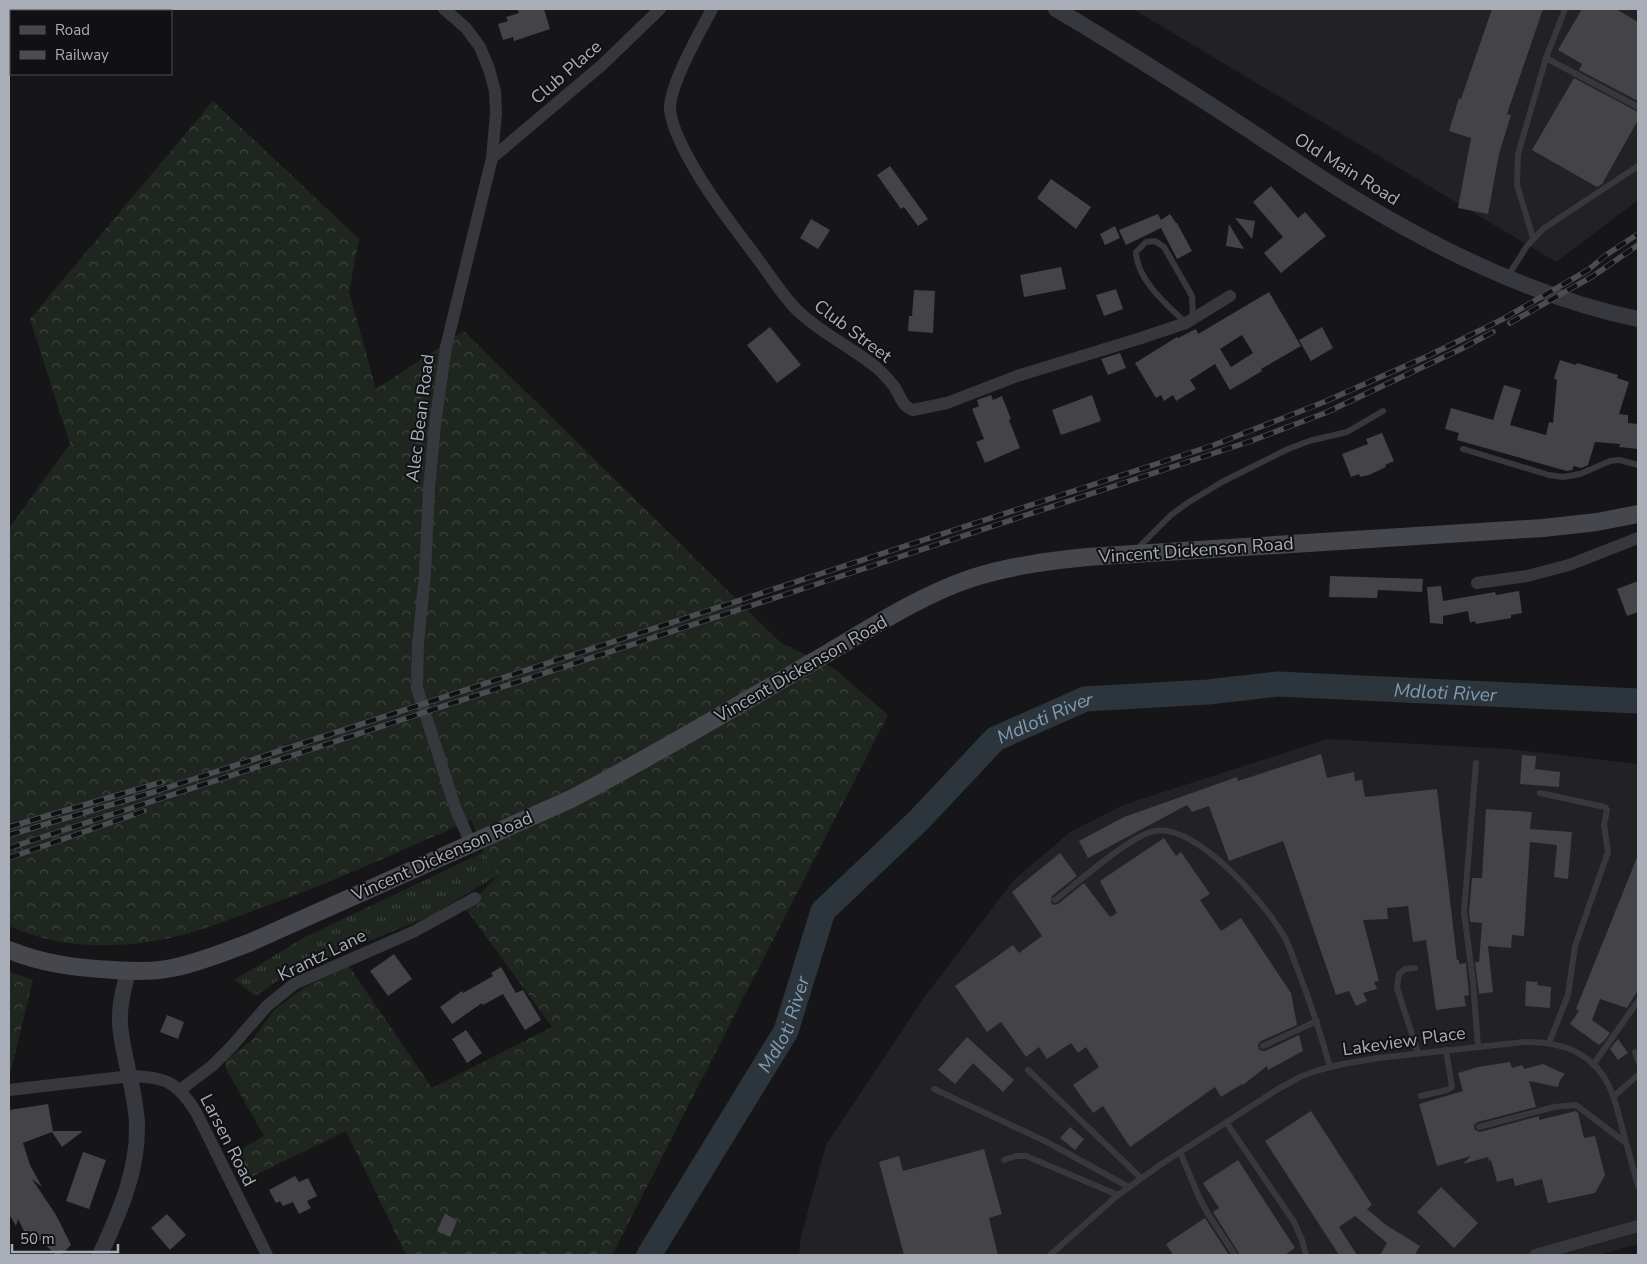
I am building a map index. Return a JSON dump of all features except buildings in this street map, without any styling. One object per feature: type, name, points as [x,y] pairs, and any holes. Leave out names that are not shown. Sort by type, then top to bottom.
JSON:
[{"type":"main road","name":"Vincent Dickenson Road","points":[[9,950],[52,964],[81,969],[128,971],[172,968],[249,943],[571,798],[623,772],[880,623],[932,595],[971,579],[1004,569],[1045,562],[1133,554],[1543,528],[1597,522],[1638,514]]},
{"type":"street","name":"Alec Bean Road","points":[[444,9],[466,28],[480,47],[489,69],[496,113],[492,158],[446,347],[429,489],[417,688],[455,807],[471,844]]},
{"type":"street","name":"Club Place","points":[[492,158],[602,65],[660,9]]},
{"type":"street","name":"Club Street","points":[[712,9],[684,64],[673,92],[670,109],[674,126],[688,157],[704,184],[742,238],[797,310],[878,368],[909,409],[913,410],[947,403],[1017,376],[1120,345],[1190,320],[1230,296]]},
{"type":"street","name":"Old Main Road","points":[[1056,9],[1153,68],[1355,199],[1408,230],[1507,276],[1584,306],[1638,319]]},
{"type":"street","points":[[1477,583],[1527,576],[1569,565],[1638,538]]},
{"type":"street","name":"Krantz Lane","points":[[180,1090],[212,1066],[231,1048],[267,1006],[294,984],[413,932],[475,898]]},
{"type":"street","points":[[100,1255],[127,1192],[136,1158],[136,1101],[120,1023],[121,998],[128,971]]},
{"type":"street","name":"Larsen Road","points":[[9,1090],[131,1076],[160,1079],[180,1090],[196,1112],[267,1255]]},
{"type":"street","points":[[1535,1255],[1638,1226]]},
{"type":"lane","points":[[1533,238],[1517,185],[1518,154],[1546,58],[1565,9]]},
{"type":"lane","points":[[1546,58],[1638,107]]},
{"type":"lane","points":[[1507,276],[1533,238],[1543,229],[1638,166]]},
{"type":"lane","points":[[1154,241],[1164,247],[1192,296],[1190,320],[1157,296],[1146,279],[1136,260],[1136,252],[1146,242],[1154,241]]},
{"type":"lane","points":[[1133,554],[1149,535],[1171,515],[1222,482],[1288,449],[1346,432],[1383,411]]},
{"type":"lane","points":[[1463,449],[1549,475],[1563,477],[1580,474],[1620,460],[1638,465]]},
{"type":"lane","points":[[1476,763],[1464,912],[1473,982],[1478,1046]]},
{"type":"lane","points":[[1540,793],[1605,807],[1607,810],[1604,825],[1608,852],[1575,946],[1568,995],[1549,1043]]},
{"type":"lane","points":[[1055,900],[1125,846],[1155,830],[1167,831],[1195,842],[1210,853],[1256,897],[1285,939],[1317,1021],[1330,1067]]},
{"type":"lane","points":[[1416,968],[1405,969],[1399,974],[1397,988],[1418,1053]]},
{"type":"lane","points":[[1593,1065],[1638,1001]]},
{"type":"lane","points":[[1263,1046],[1317,1021]]},
{"type":"lane","name":"Lakeview Place","points":[[1050,1255],[1118,1195],[1180,1152],[1278,1089],[1302,1076],[1330,1067],[1418,1053],[1524,1042],[1549,1043],[1577,1052],[1593,1065],[1608,1083],[1614,1096],[1626,1143],[1636,1169],[1638,1186]]},
{"type":"lane","points":[[1421,1096],[1452,1087],[1446,1050]]},
{"type":"lane","points":[[1635,1052],[1638,1061]]},
{"type":"lane","points":[[1028,1070],[1142,1178]]},
{"type":"lane","points":[[1614,1096],[1638,1075]]},
{"type":"lane","points":[[934,1089],[1044,1141],[1129,1187]]},
{"type":"lane","points":[[1479,1127],[1554,1107],[1576,1104],[1626,1143]]},
{"type":"lane","points":[[1226,1122],[1294,1222],[1306,1255]]},
{"type":"lane","points":[[1180,1152],[1203,1206],[1235,1255]]},
{"type":"lane","points":[[1004,1160],[1016,1156],[1026,1156],[1118,1195]]},
{"type":"shaded area","points":[[1133,9],[1638,9],[1638,200],[1556,262]]},
{"type":"shaded area","points":[[1327,739],[1508,749],[1638,764],[1638,1244],[1598,1255],[799,1255],[801,1236],[826,1145],[925,996],[1014,880],[1070,832],[1123,805]]},
{"type":"green space","points":[[213,101],[359,239],[349,292],[376,389],[464,331],[781,643],[834,668],[888,715],[612,1255],[406,1255],[346,1131],[241,1182],[228,1157],[264,1136],[225,1067],[226,1060],[253,1039],[274,1010],[305,987],[349,966],[432,1088],[552,1027],[466,909],[498,875],[484,852],[471,820],[285,899],[183,935],[161,940],[117,945],[73,944],[51,940],[9,926],[9,528],[70,444],[30,319]]},
{"type":"green space","points":[[484,852],[498,875],[432,915],[284,976],[256,996],[234,980],[305,937]]},
{"type":"green space","points":[[9,972],[33,980],[9,1078]]},
{"type":"waterway","name":"Mdloti River","points":[[649,1255],[786,1031],[823,911],[919,820],[995,739],[1085,699],[1208,692],[1278,684],[1638,701]]},
{"type":"railway","points":[[9,835],[154,792],[1214,445],[1324,402],[1430,355],[1503,319],[1588,270],[1606,255],[1638,234]]},
{"type":"railway","points":[[1510,323],[1593,276],[1638,245]]},
{"type":"railway","points":[[9,848],[1251,441],[1325,413],[1493,332]]},
{"type":"railway","points":[[9,827],[162,782]]},
{"type":"railway","points":[[9,858],[144,811]]}]
